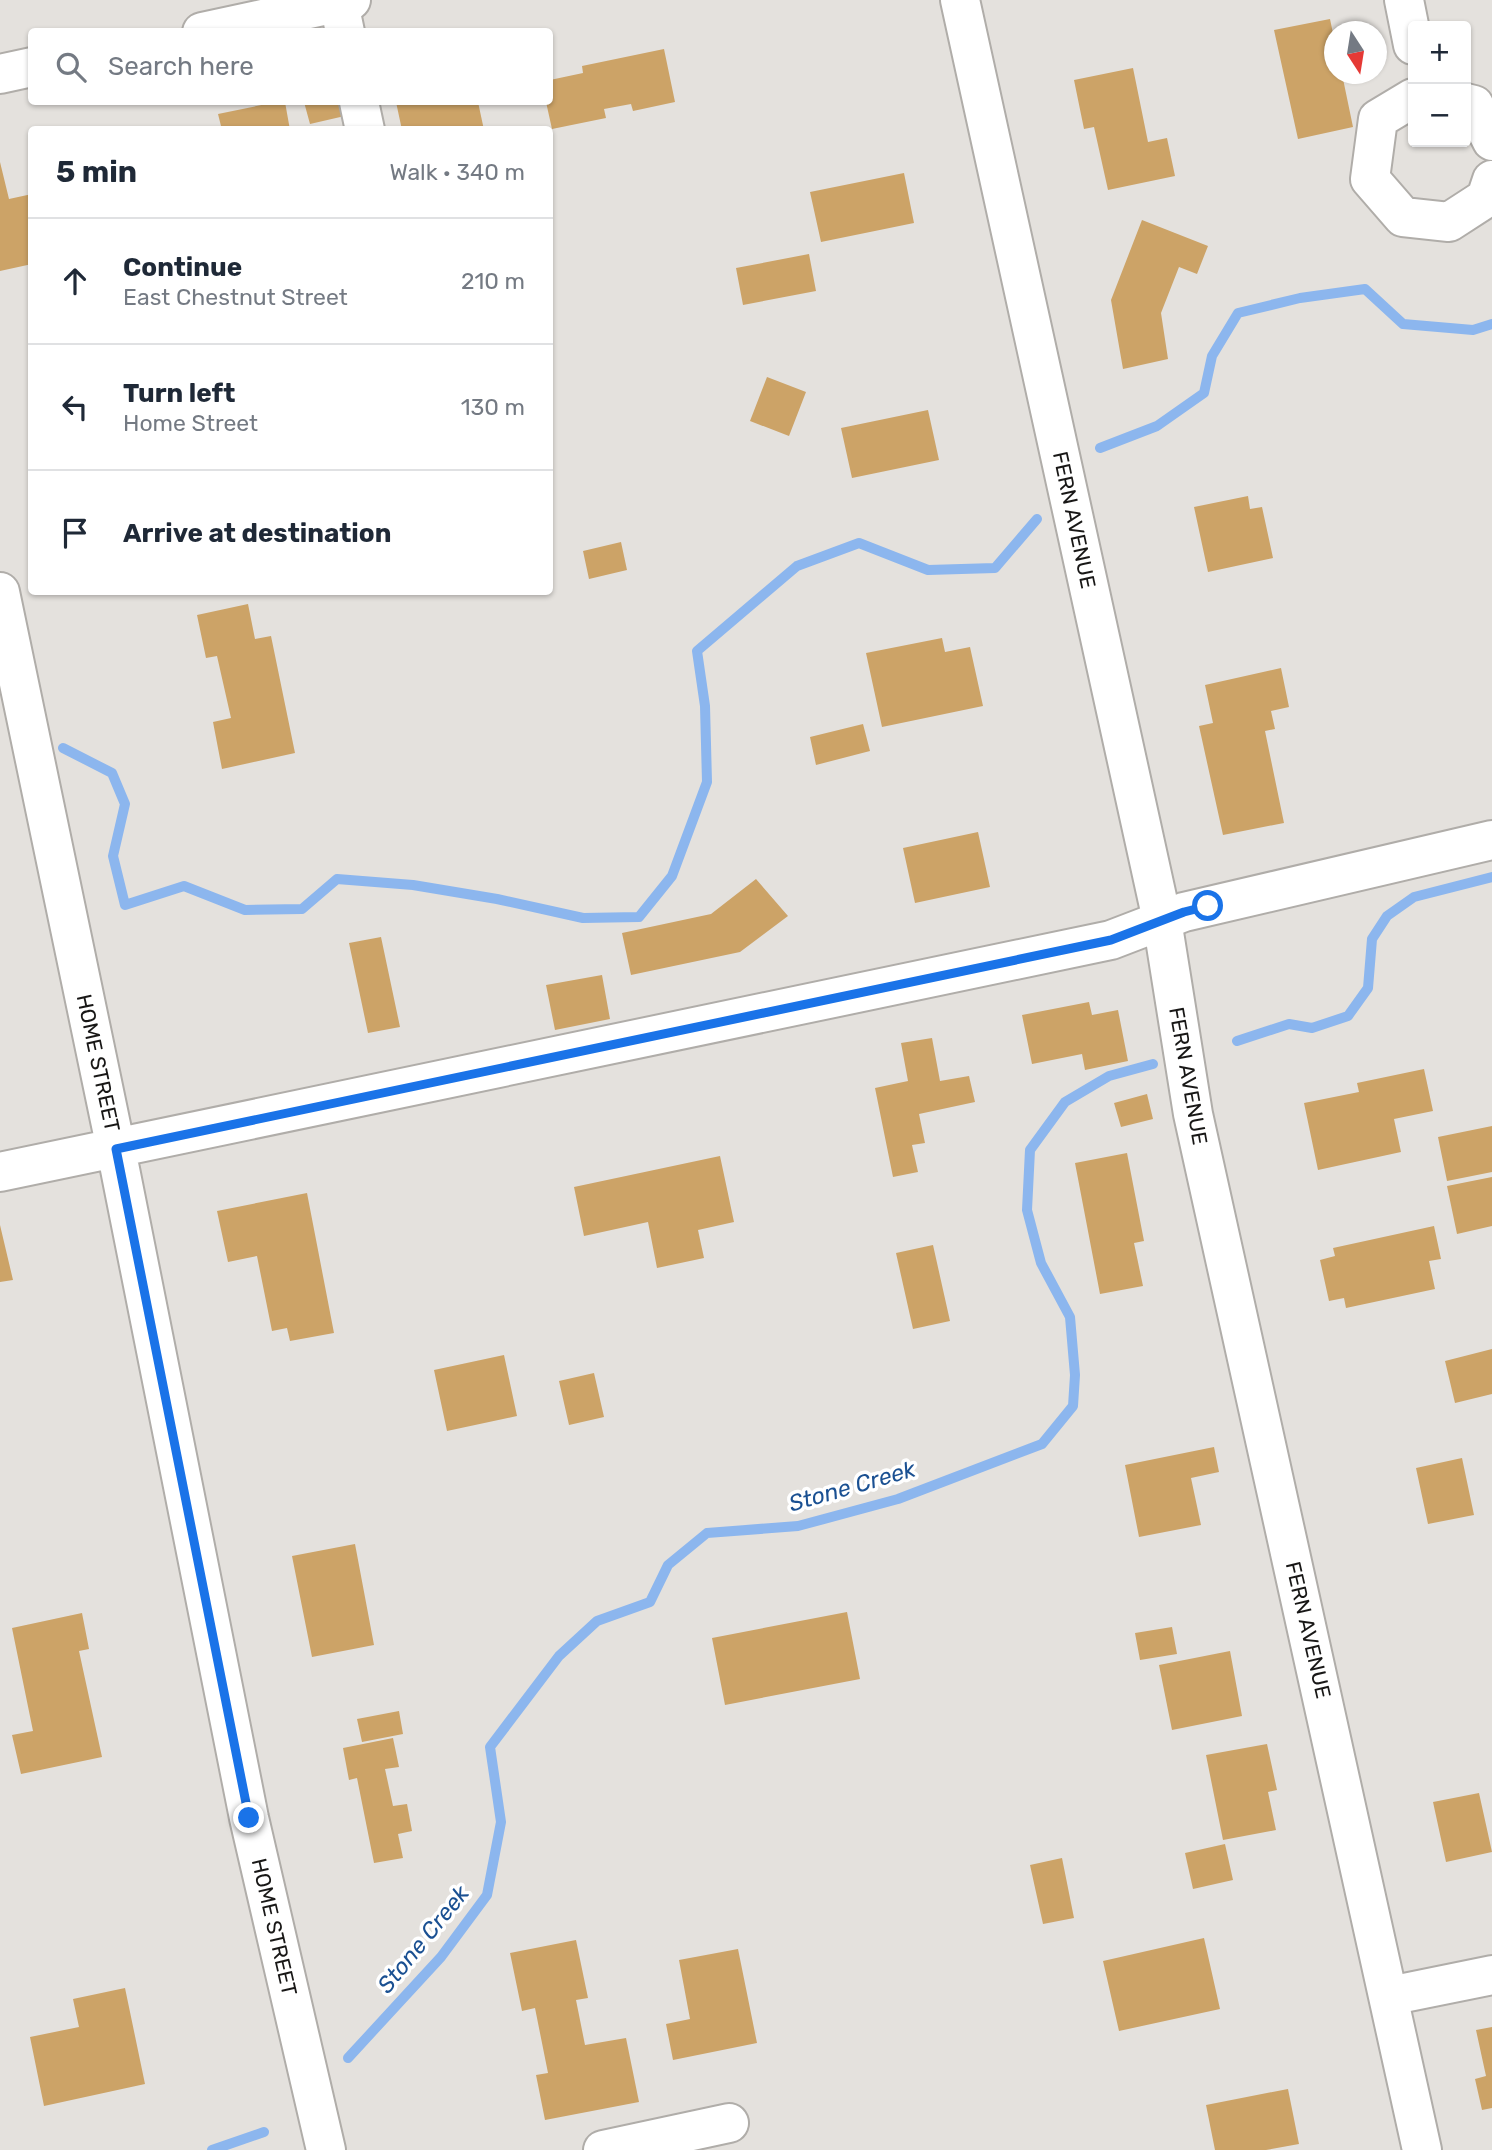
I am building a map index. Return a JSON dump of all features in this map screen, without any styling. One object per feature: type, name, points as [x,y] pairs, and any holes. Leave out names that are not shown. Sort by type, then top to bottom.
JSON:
[{"type":"street","name":"FERN AVENUE","points":[[960,0],[1162,920],[1193,1114],[1422,2150]]},
{"type":"street","points":[[1404,0],[1408,21]]},
{"type":"street","points":[[229,28],[345,11]]},
{"type":"street","points":[[0,74],[28,68]]},
{"type":"street","points":[[1408,101],[1378,119],[1370,179],[1403,217],[1449,222],[1486,198],[1492,180]]},
{"type":"street","points":[[1471,104],[1474,105],[1492,141]]},
{"type":"street","points":[[360,105],[364,126]]},
{"type":"street","name":"HOME STREET","points":[[0,592],[116,1149],[249,1818],[326,2150]]},
{"type":"street","points":[[0,1172],[1111,940],[1196,909],[1492,840]]},
{"type":"street","points":[[1389,1996],[1492,1975]]},
{"type":"street","points":[[603,2150],[729,2123]]},
{"type":"building","points":[[1330,19],[1324,21],[1324,84],[1344,84],[1353,127],[1298,139],[1274,30]]},
{"type":"building","points":[[664,49],[675,102],[633,111],[631,104],[604,109],[606,118],[553,129],[547,105],[553,105],[553,79],[583,73],[582,66]]},
{"type":"building","points":[[1133,68],[1148,142],[1167,138],[1175,176],[1108,190],[1094,127],[1084,129],[1074,80]]},
{"type":"building","points":[[262,105],[286,105],[289,126],[221,126],[218,114]]},
{"type":"building","points":[[305,105],[347,105],[349,115],[310,124]]},
{"type":"building","points":[[397,105],[479,105],[483,126],[401,126]]},
{"type":"building","points":[[0,162],[9,199],[28,195],[28,265],[0,271]]},
{"type":"building","points":[[904,173],[914,223],[821,242],[810,192]]},
{"type":"building","points":[[1142,220],[1208,246],[1197,274],[1179,267],[1161,313],[1168,359],[1123,369],[1111,300]]},
{"type":"building","points":[[809,254],[816,291],[743,305],[736,268]]},
{"type":"building","points":[[767,377],[806,392],[789,436],[750,421]]},
{"type":"building","points":[[928,410],[939,460],[852,478],[841,428]]},
{"type":"building","points":[[1248,496],[1250,509],[1262,507],[1273,558],[1208,572],[1194,507]]},
{"type":"building","points":[[621,542],[627,570],[589,579],[583,551]]},
{"type":"building","points":[[248,604],[255,639],[271,636],[295,753],[222,769],[213,722],[231,718],[217,656],[206,658],[197,615]]},
{"type":"building","points":[[942,638],[945,652],[970,647],[983,706],[882,727],[866,653]]},
{"type":"building","points":[[1281,668],[1289,707],[1271,711],[1275,729],[1265,731],[1284,823],[1223,835],[1199,726],[1213,723],[1205,685]]},
{"type":"building","points":[[863,724],[870,751],[816,765],[810,737]]},
{"type":"building","points":[[978,832],[990,887],[915,903],[903,848]]},
{"type":"building","points":[[756,879],[788,916],[740,952],[631,975],[622,933],[711,914]]},
{"type":"building","points":[[381,937],[400,1027],[368,1033],[349,943]]},
{"type":"building","points":[[602,975],[610,1019],[555,1030],[546,985]]},
{"type":"building","points":[[1089,1002],[1092,1015],[1118,1010],[1128,1061],[1085,1070],[1082,1054],[1032,1064],[1022,1015]]},
{"type":"building","points":[[932,1038],[940,1081],[969,1076],[975,1102],[919,1114],[925,1143],[912,1145],[918,1172],[893,1177],[875,1088],[908,1081],[901,1043]]},
{"type":"building","points":[[1424,1069],[1433,1111],[1394,1119],[1401,1152],[1318,1170],[1304,1103],[1359,1092],[1357,1083]]},
{"type":"building","points":[[1147,1094],[1153,1119],[1121,1127],[1114,1103]]},
{"type":"building","points":[[1492,1126],[1492,1172],[1447,1181],[1438,1137]]},
{"type":"building","points":[[1127,1153],[1144,1241],[1134,1243],[1143,1286],[1100,1294],[1075,1163]]},
{"type":"building","points":[[720,1156],[734,1222],[698,1230],[704,1258],[657,1268],[648,1222],[584,1236],[574,1187]]},
{"type":"building","points":[[1492,1177],[1492,1226],[1457,1234],[1447,1186]]},
{"type":"building","points":[[307,1193],[334,1333],[290,1341],[287,1328],[272,1331],[257,1256],[228,1262],[217,1211]]},
{"type":"building","points":[[0,1225],[13,1280],[0,1282]]},
{"type":"building","points":[[1434,1226],[1441,1259],[1429,1261],[1435,1289],[1346,1308],[1344,1298],[1329,1301],[1320,1260],[1335,1256],[1333,1248]]},
{"type":"building","points":[[933,1245],[950,1321],[913,1329],[896,1253]]},
{"type":"building","points":[[1492,1349],[1492,1394],[1455,1403],[1445,1361]]},
{"type":"building","points":[[504,1355],[517,1416],[447,1431],[434,1370]]},
{"type":"building","points":[[594,1373],[604,1417],[569,1425],[559,1381]]},
{"type":"building","points":[[1214,1447],[1219,1472],[1191,1478],[1201,1525],[1139,1537],[1125,1465]]},
{"type":"building","points":[[1462,1458],[1474,1515],[1428,1524],[1416,1468]]},
{"type":"building","points":[[355,1544],[374,1645],[312,1657],[292,1556]]},
{"type":"building","points":[[847,1612],[860,1679],[725,1705],[712,1638]]},
{"type":"building","points":[[82,1613],[89,1649],[79,1651],[102,1757],[21,1774],[12,1735],[33,1731],[12,1628]]},
{"type":"building","points":[[1172,1627],[1177,1654],[1140,1660],[1135,1633]]},
{"type":"building","points":[[1230,1651],[1242,1716],[1172,1730],[1159,1665]]},
{"type":"building","points":[[399,1711],[403,1734],[362,1742],[357,1719]]},
{"type":"building","points":[[393,1738],[399,1767],[385,1769],[393,1806],[407,1804],[412,1831],[398,1834],[403,1858],[374,1863],[357,1778],[349,1780],[343,1748]]},
{"type":"building","points":[[1267,1744],[1277,1790],[1268,1792],[1276,1830],[1223,1840],[1206,1755]]},
{"type":"building","points":[[1479,1793],[1492,1852],[1446,1862],[1433,1802]]},
{"type":"building","points":[[1225,1844],[1233,1880],[1193,1889],[1185,1853]]},
{"type":"building","points":[[1062,1858],[1074,1918],[1043,1924],[1030,1865]]},
{"type":"building","points":[[1204,1938],[1220,2009],[1119,2031],[1103,1961]]},
{"type":"building","points":[[576,1940],[588,1998],[576,2000],[585,2045],[626,2038],[639,2102],[545,2120],[536,2075],[548,2073],[535,2008],[522,2011],[510,1953]]},
{"type":"building","points":[[738,1949],[757,2043],[673,2060],[666,2024],[690,2019],[679,1960]]},
{"type":"building","points":[[125,1988],[145,2084],[44,2106],[30,2037],[79,2027],[73,1999]]},
{"type":"building","points":[[1492,2027],[1492,2108],[1482,2110],[1475,2079],[1486,2076],[1476,2030]]},
{"type":"building","points":[[1288,2089],[1299,2144],[1266,2150],[1215,2150],[1206,2105]]},
{"type":"waterway","points":[[1100,448],[1157,426],[1204,393],[1212,356],[1238,313],[1300,298],[1365,289],[1403,324],[1473,330],[1492,324]]},
{"type":"waterway","points":[[63,748],[112,773],[125,804],[113,856],[125,905],[184,886],[245,910],[302,909],[337,879],[413,885],[497,899],[583,918],[639,917],[672,876],[707,782],[705,706],[697,651],[797,566],[859,543],[928,570],[995,568],[1037,519]]},
{"type":"waterway","name":"Stone Creek","points":[[1237,1041],[1289,1024],[1312,1028],[1348,1016],[1368,988],[1372,939],[1387,916],[1414,897],[1492,877]]},
{"type":"waterway","name":"Stone Creek","points":[[348,2058],[441,1957],[487,1895],[501,1822],[490,1747],[559,1656],[597,1621],[650,1602],[668,1565],[707,1533],[798,1526],[898,1499],[1042,1444],[1073,1406],[1075,1375],[1070,1317],[1041,1263],[1027,1210],[1030,1150],[1065,1102],[1109,1076],[1153,1064]]},
{"type":"waterway","name":"Stone Creek","points":[[212,2150],[264,2132]]},
{"type":"route","points":[[249,1818],[116,1149],[1111,940],[1184,912],[1208,906]]}]
